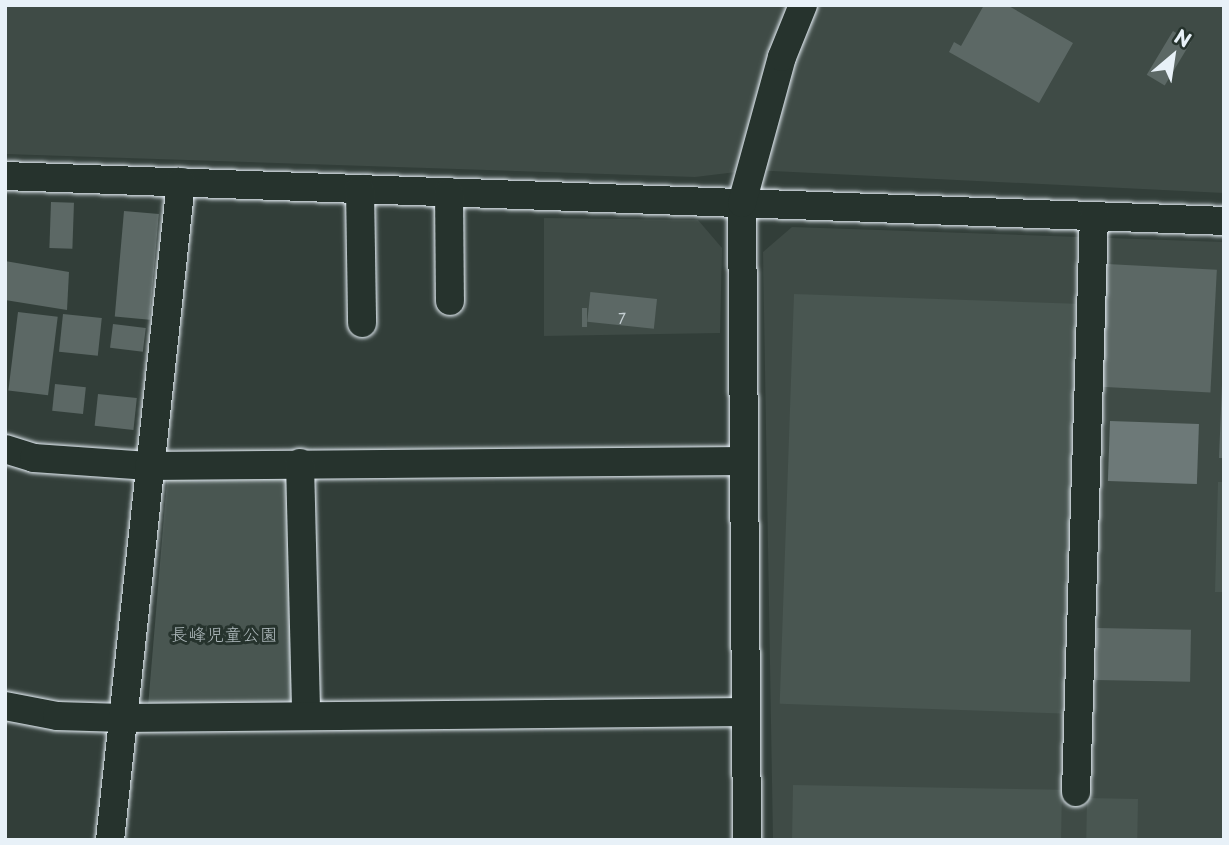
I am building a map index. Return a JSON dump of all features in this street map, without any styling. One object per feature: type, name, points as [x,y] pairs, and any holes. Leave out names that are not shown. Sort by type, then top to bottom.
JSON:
[{"type":"street","points":[[747,840],[743,203],[782,57],[803,5]]},
{"type":"street","points":[[5,176],[1224,221]]},
{"type":"street","points":[[110,840],[181,182]]},
{"type":"street","points":[[360,189],[362,323]]},
{"type":"street","points":[[449,192],[450,301]]},
{"type":"street","points":[[1076,792],[1094,216]]},
{"type":"street","points":[[5,449],[34,458],[149,466],[744,461]]},
{"type":"street","points":[[300,463],[306,716]]},
{"type":"street","points":[[5,706],[57,716],[122,718],[746,712]]},
{"type":"shaded area","points":[[5,5],[1224,5],[1224,193],[753,170],[695,177],[5,154]]},
{"type":"shaded area","points":[[544,218],[698,220],[722,248],[720,333],[544,336]]},
{"type":"shaded area","points":[[792,227],[1224,242],[1224,840],[773,840],[763,252]]},
{"type":"shaded area","points":[[1110,421],[1199,424],[1197,484],[1108,481]]},
{"type":"green space","points":[[794,294],[1076,304],[1062,714],[780,704]]},
{"type":"green space","name":"長峰児童公園","points":[[291,478],[295,702],[148,707],[167,480]]},
{"type":"green space","points":[[1218,482],[1224,482],[1224,592],[1215,592]]},
{"type":"green space","points":[[793,785],[1062,790],[1061,840],[792,840]]},
{"type":"green space","points":[[1087,798],[1138,799],[1137,840],[1086,840]]},
{"type":"building","points":[[984,5],[1007,5],[1073,43],[1039,103],[949,52],[954,42],[961,46]]},
{"type":"building","points":[[1173,31],[1191,42],[1165,86],[1147,75]]},
{"type":"building","points":[[51,202],[74,203],[72,249],[49,248]]},
{"type":"building","points":[[124,211],[159,214],[150,320],[115,317]]},
{"type":"building","points":[[5,261],[69,272],[67,310],[5,300]]},
{"type":"building","points":[[1107,264],[1217,270],[1210,393],[1101,387]]},
{"type":"building","points":[[590,292],[657,299],[654,329],[587,322]]},
{"type":"building","points":[[582,308],[587,308],[587,327],[582,327]]},
{"type":"building","points":[[18,312],[58,317],[48,395],[8,390]]},
{"type":"building","points":[[63,314],[102,318],[98,356],[59,352]]},
{"type":"building","points":[[113,324],[146,328],[143,352],[110,348]]},
{"type":"building","points":[[55,384],[86,387],[83,414],[52,411]]},
{"type":"building","points":[[1222,384],[1224,458],[1219,458]]},
{"type":"building","points":[[98,394],[137,398],[133,430],[95,426]]},
{"type":"building","points":[[1097,628],[1191,630],[1190,682],[1096,680]]}]
